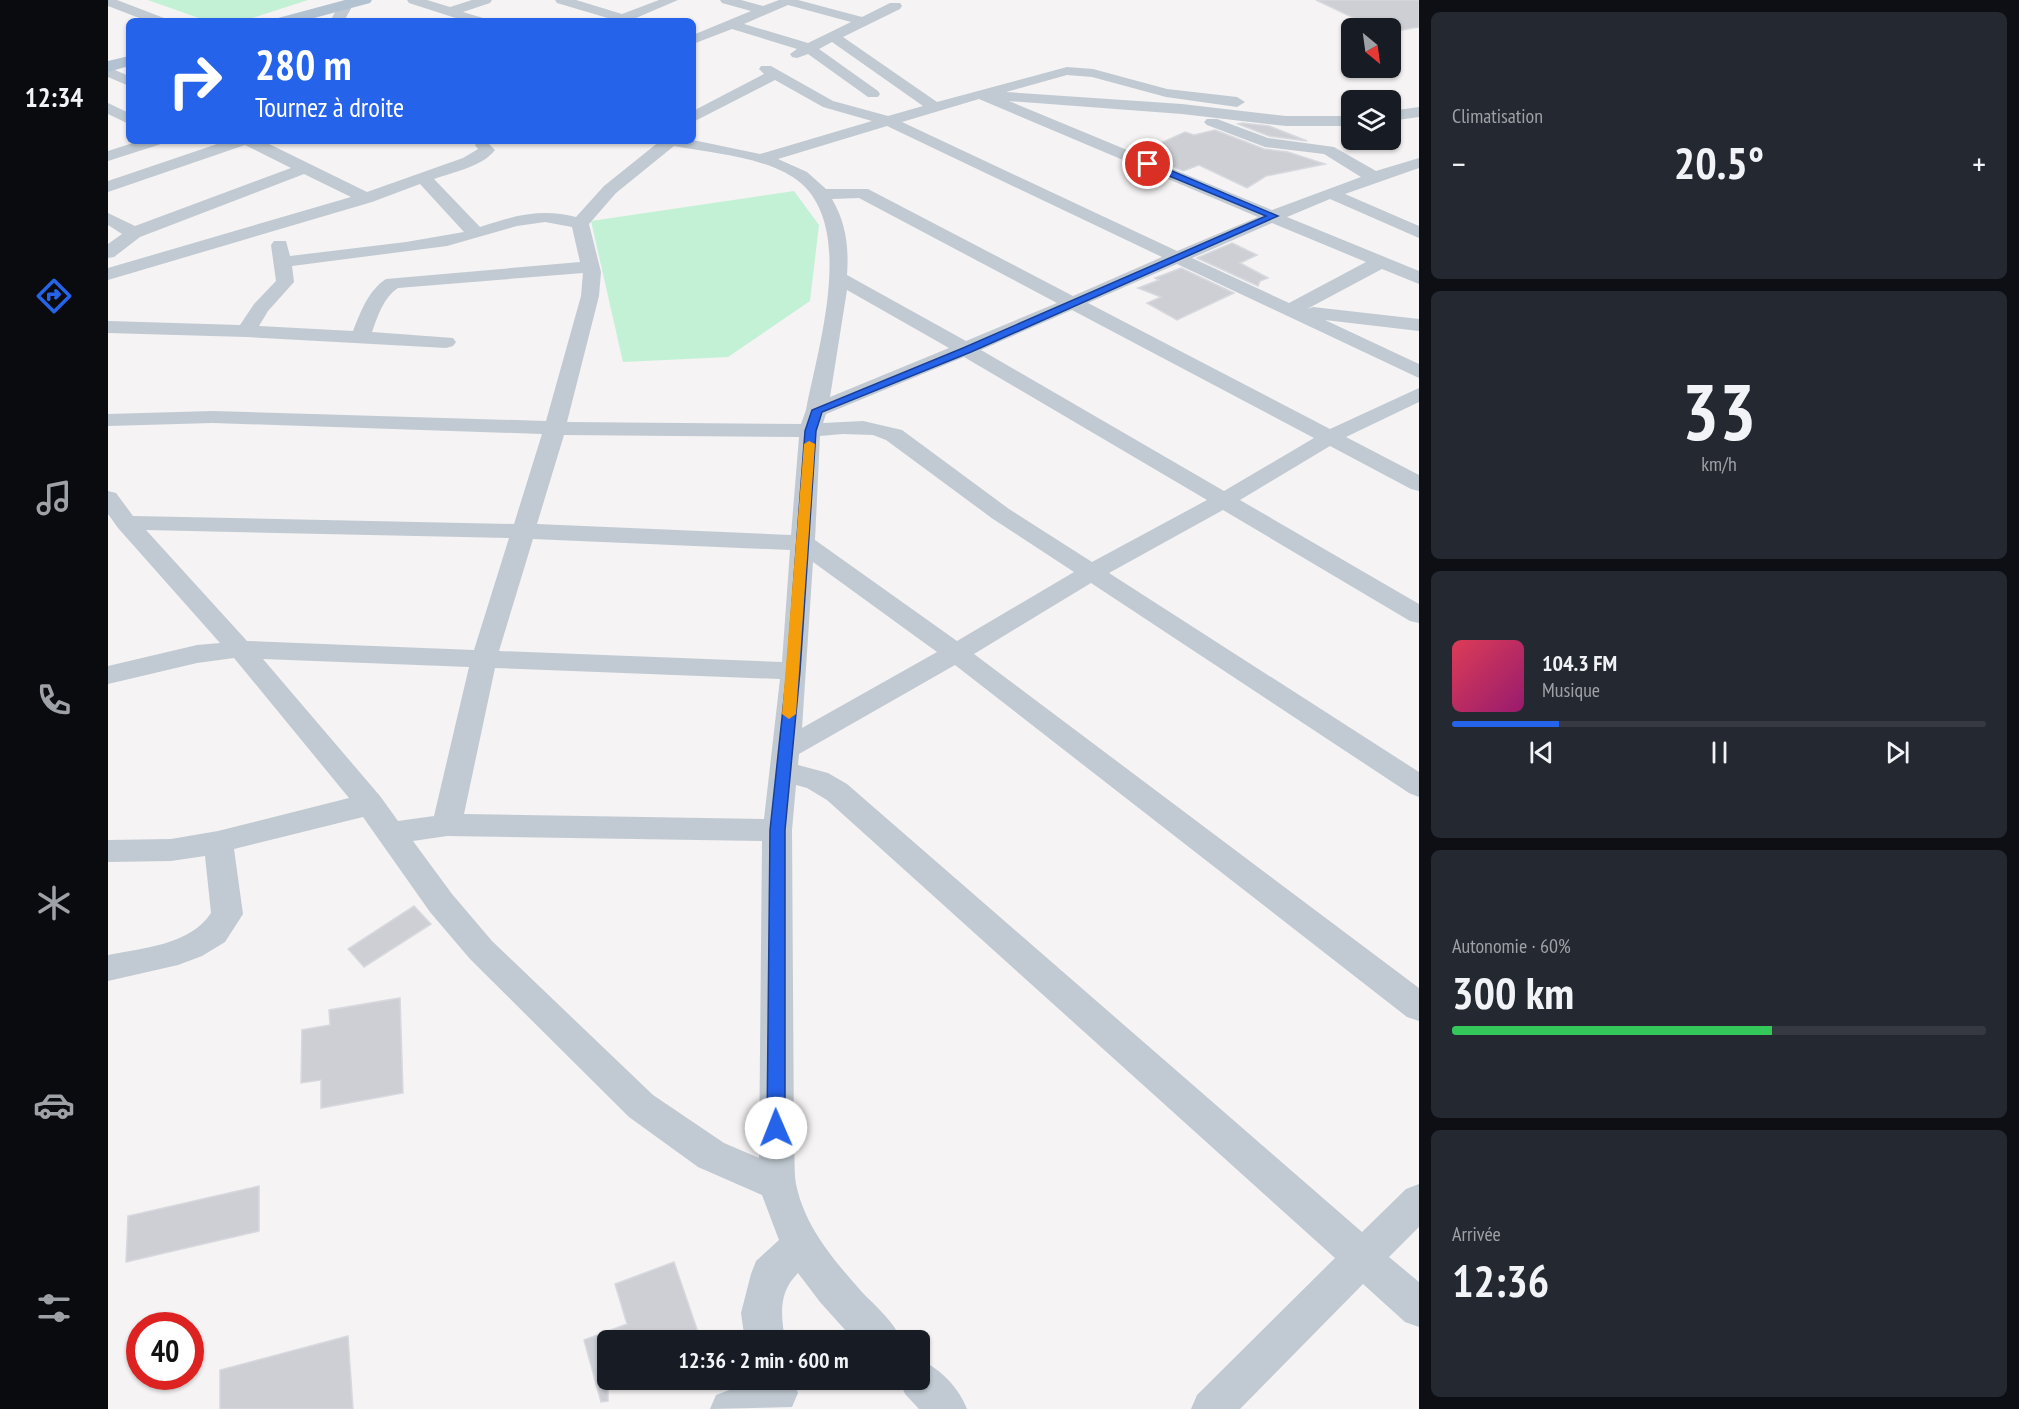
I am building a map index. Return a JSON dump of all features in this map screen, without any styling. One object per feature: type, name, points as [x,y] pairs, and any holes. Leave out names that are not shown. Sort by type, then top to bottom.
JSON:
[{"type":"main road","points":[[296,18],[364,0]]},
{"type":"main road","points":[[108,69],[126,62]]},
{"type":"street","points":[[414,0],[470,18]]},
{"type":"street","points":[[452,11],[485,0]]},
{"type":"street","points":[[562,0],[618,18]]},
{"type":"street","points":[[629,18],[671,0]]},
{"type":"street","points":[[727,0],[764,10]]},
{"type":"street","points":[[696,39],[788,0],[863,21]]},
{"type":"street","points":[[109,2],[151,18]]},
{"type":"street","points":[[339,18],[346,5]]},
{"type":"street","points":[[696,115],[809,48],[895,6]]},
{"type":"street","points":[[118,18],[137,13]]},
{"type":"street","points":[[730,24],[809,48],[873,94]]},
{"type":"street","points":[[832,36],[934,107]]},
{"type":"street","points":[[780,65],[828,104],[888,121],[1419,372]]},
{"type":"street","points":[[108,69],[126,80]]},
{"type":"street","points":[[761,159],[934,107],[1067,71],[1093,73],[1166,93],[1237,102]]},
{"type":"street","points":[[980,94],[1182,109],[1286,121],[1341,121]]},
{"type":"street","points":[[980,94],[1419,278]]},
{"type":"street","points":[[108,108],[126,117]]},
{"type":"street","points":[[1182,109],[1264,142],[1282,146],[1318,148],[1342,156],[1373,177]]},
{"type":"street","points":[[1401,114],[1419,112]]},
{"type":"street","points":[[1286,121],[1318,148]]},
{"type":"street","points":[[108,156],[146,144]]},
{"type":"street","points":[[108,187],[233,144]]},
{"type":"street","points":[[256,144],[366,198]]},
{"type":"street","points":[[108,274],[366,198],[424,178],[469,161],[487,150],[484,144]]},
{"type":"street","points":[[447,825],[484,658],[555,428],[590,296],[592,284],[590,267],[580,224],[592,206],[625,176],[666,144]]},
{"type":"street","points":[[688,144],[761,159],[795,170],[813,183],[822,194],[833,214],[839,244],[840,278],[814,420],[794,671],[777,830],[775,1108],[778,1184],[787,1216],[800,1245],[848,1305],[872,1330]]},
{"type":"street","points":[[814,420],[967,350],[1274,216],[1373,177],[1419,163]]},
{"type":"street","points":[[108,253],[134,233],[305,168]]},
{"type":"street","points":[[424,178],[446,204],[477,234]]},
{"type":"street","points":[[822,194],[862,193],[1419,484]]},
{"type":"street","points":[[1330,194],[1419,233]]},
{"type":"street","points":[[208,205],[248,231]]},
{"type":"street","points":[[284,262],[447,241],[529,217],[566,218],[580,224]]},
{"type":"street","points":[[108,218],[134,233]]},
{"type":"street","points":[[246,332],[256,313],[285,282],[284,262],[276,224]]},
{"type":"street","points":[[1290,310],[1387,265],[1419,256]]},
{"type":"street","points":[[360,337],[378,297],[385,287],[393,283],[590,267]]},
{"type":"street","points":[[840,278],[1419,615]]},
{"type":"street","points":[[1290,310],[1419,325]]},
{"type":"street","points":[[108,327],[446,342]]},
{"type":"street","points":[[784,762],[956,653],[1092,573],[1222,501],[1330,437],[1419,394]]},
{"type":"street","points":[[108,420],[213,417],[555,428],[814,420],[877,428],[894,435],[1001,514],[1419,786]]},
{"type":"street","points":[[108,498],[126,523],[240,649],[370,804],[441,903],[481,950],[641,1106],[711,1155],[778,1184]]},
{"type":"street","points":[[126,523],[523,531],[803,543],[956,653],[1419,1007]]},
{"type":"street","points":[[108,675],[197,654],[240,649],[794,671]]},
{"type":"street","points":[[784,762],[823,782],[837,792],[1419,1308]]},
{"type":"street","points":[[108,851],[171,850],[218,842],[370,804]]},
{"type":"street","points":[[392,832],[447,825],[777,830]]},
{"type":"street","points":[[108,968],[159,957],[191,946],[214,933],[227,914],[218,842]]},
{"type":"street","points":[[1211,1409],[1419,1201]]},
{"type":"street","points":[[763,1330],[761,1313],[770,1274],[800,1245]]},
{"type":"street","points":[[929,1390],[947,1409]]},
{"type":"street","points":[[730,1409],[778,1394]]},
{"type":"green space","points":[[148,0],[308,0],[252,18],[199,18]]},
{"type":"green space","points":[[794,191],[819,225],[810,301],[728,357],[623,362],[591,221]]},
{"type":"building","points":[[1316,0],[1419,0],[1419,27],[1401,30],[1401,18],[1354,18]]},
{"type":"building","points":[[1238,124],[1269,126],[1307,141],[1269,136]]},
{"type":"building","points":[[1215,130],[1264,149],[1288,152],[1325,164],[1266,176],[1247,188],[1199,165],[1183,171],[1162,162],[1172,156],[1150,148],[1185,132],[1194,135]]},
{"type":"building","points":[[1232,243],[1257,255],[1240,263],[1268,278],[1260,281],[1258,286],[1197,258]]},
{"type":"building","points":[[1181,268],[1234,293],[1177,320],[1147,303],[1161,297],[1138,288],[1159,280],[1155,278]]},
{"type":"building","points":[[414,906],[431,924],[364,967],[348,949]]},
{"type":"building","points":[[400,998],[403,1093],[321,1108],[321,1080],[301,1083],[302,1030],[330,1025],[329,1010]]},
{"type":"building","points":[[259,1186],[259,1231],[126,1262],[128,1216]]},
{"type":"building","points":[[674,1262],[697,1330],[611,1330],[627,1324],[615,1284]]},
{"type":"building","points":[[597,1335],[597,1387],[584,1340]]},
{"type":"building","points":[[348,1336],[353,1409],[220,1409],[220,1370]]},
{"type":"building","points":[[598,1390],[608,1390],[608,1401],[601,1402]]},
{"type":"slow traffic","points":[[789,714],[794,671],[809,444]]},
{"type":"route","points":[[776,1128],[777,830],[794,671],[810,431],[817,410],[967,350],[1274,216],[1148,164]]}]
